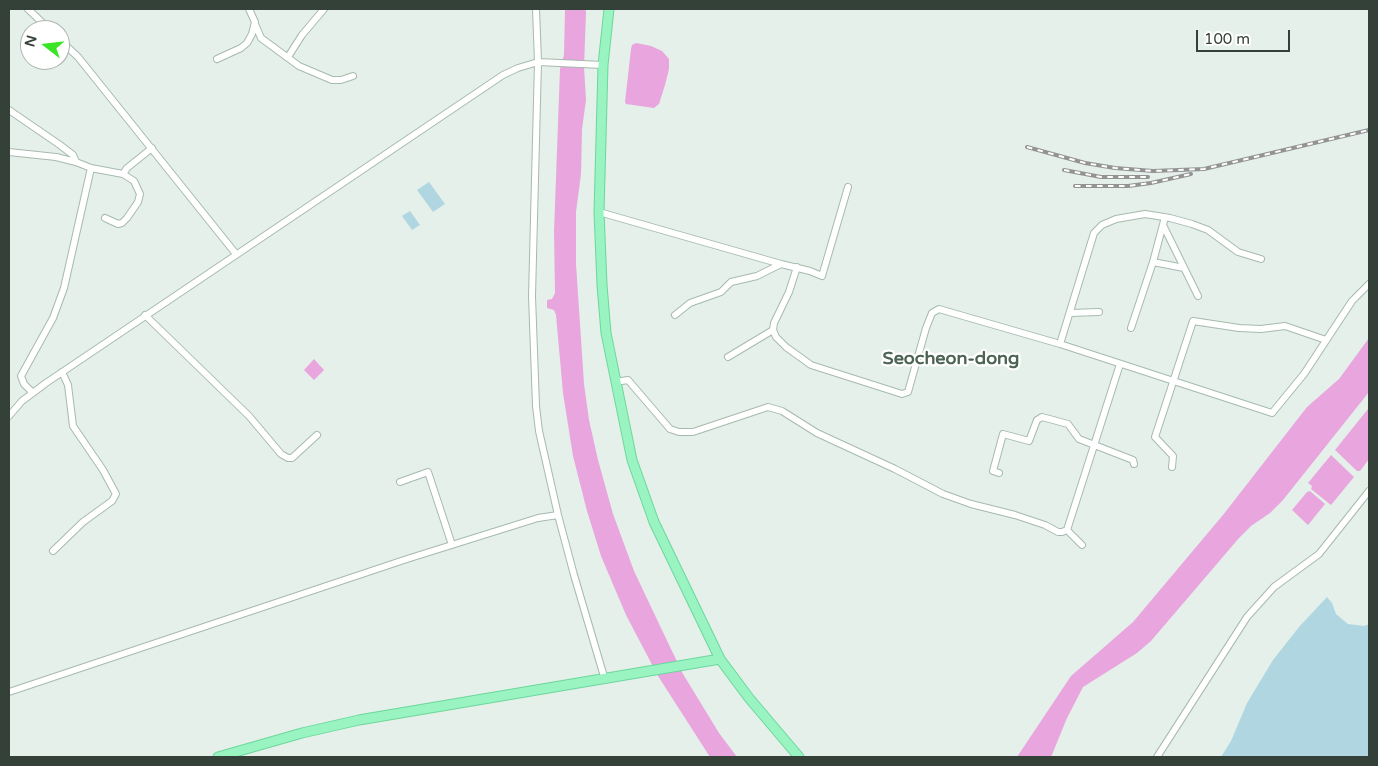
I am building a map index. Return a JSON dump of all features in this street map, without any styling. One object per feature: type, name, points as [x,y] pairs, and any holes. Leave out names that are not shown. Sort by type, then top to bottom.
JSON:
[{"type":"main road","points":[[609,9],[604,66],[599,212],[603,304],[615,382],[632,460],[654,522],[720,659],[749,698],[799,757]]},
{"type":"main road","points":[[218,757],[302,733],[359,720],[720,659]]},
{"type":"street","points":[[28,9],[40,20]]},
{"type":"street","points":[[249,9],[261,38],[299,66],[332,80],[341,80],[353,76]]},
{"type":"street","points":[[288,57],[302,35],[324,9]]},
{"type":"street","points":[[536,9],[538,62],[532,242],[532,326],[539,431],[574,575],[610,679]]},
{"type":"street","points":[[217,59],[241,48],[247,43],[255,24]]},
{"type":"street","points":[[70,49],[152,148],[236,254]]},
{"type":"street","points":[[9,416],[32,392],[503,75],[538,62],[604,66]]},
{"type":"street","points":[[9,110],[73,155],[76,162]]},
{"type":"street","points":[[123,174],[127,168],[152,148]]},
{"type":"street","points":[[9,152],[56,157],[91,168],[123,174],[134,181],[140,190],[138,202],[122,223],[118,224],[105,218]]},
{"type":"street","points":[[32,392],[24,384],[21,376],[53,318],[64,288],[91,168]]},
{"type":"street","points":[[599,212],[780,264],[797,267],[822,276],[848,187]]},
{"type":"street","points":[[1060,344],[1094,233],[1102,225],[1116,219],[1145,214],[1192,224],[1208,230],[1238,252],[1261,258]]},
{"type":"street","points":[[1131,328],[1153,262],[1165,217]]},
{"type":"street","points":[[1163,225],[1198,296]]},
{"type":"street","points":[[1153,262],[1184,268]]},
{"type":"street","points":[[675,316],[690,303],[721,292],[731,282],[757,276],[780,264]]},
{"type":"street","points":[[797,267],[789,292],[774,323],[773,330],[776,337],[786,347],[811,365],[902,394],[908,392],[932,313],[939,309],[1060,344],[1272,413],[1304,374],[1352,301],[1369,284]]},
{"type":"street","points":[[1070,313],[1099,312]]},
{"type":"street","points":[[145,315],[249,416],[281,454],[292,458],[317,435]]},
{"type":"street","points":[[1172,467],[1173,456],[1155,437],[1193,321],[1239,328],[1261,329],[1285,326],[1326,340]]},
{"type":"street","points":[[728,357],[773,330]]},
{"type":"street","points":[[1067,530],[1120,364]]},
{"type":"street","points":[[53,551],[82,522],[112,501],[116,494],[103,470],[74,426],[68,385],[62,372]]},
{"type":"street","points":[[615,382],[628,380],[670,429],[679,432],[693,432],[768,407],[782,411],[818,433],[943,494],[971,504],[1022,517],[1058,532],[1067,530]]},
{"type":"street","points":[[999,473],[993,471],[1003,434],[1029,441],[1037,420],[1042,417],[1068,424],[1079,439],[1133,460],[1134,464]]},
{"type":"street","points":[[400,482],[428,472],[452,545]]},
{"type":"street","points":[[1157,757],[1247,617],[1274,588],[1318,554],[1369,491]]},
{"type":"street","points":[[9,692],[452,545],[538,518],[558,515]]},
{"type":"street","points":[[1067,530],[1082,545]]},
{"type":"shaded area","points":[[565,9],[585,9],[586,12],[584,67],[586,100],[582,129],[581,174],[576,212],[576,264],[584,384],[589,420],[598,460],[613,514],[634,571],[683,674],[719,733],[737,757],[710,757],[658,676],[626,615],[601,556],[573,456],[563,393],[556,315],[554,310],[547,308],[547,300],[552,299],[555,293],[554,232],[560,69],[564,55]]},
{"type":"shaded area","points":[[636,43],[651,46],[662,51],[669,59],[669,69],[665,85],[659,104],[654,108],[626,104],[625,102],[631,49],[632,45]]},
{"type":"shaded area","points":[[429,182],[445,204],[433,212],[417,190]]},
{"type":"shaded area","points":[[410,211],[420,225],[412,230],[402,216]]},
{"type":"shaded area","points":[[1369,338],[1369,392],[1283,500],[1239,538],[1151,641],[1137,653],[1083,687],[1067,718],[1051,757],[1017,757],[1071,676],[1133,622],[1223,515],[1307,407],[1339,379]]},
{"type":"shaded area","points":[[314,359],[324,370],[314,380],[304,370]]},
{"type":"shaded area","points":[[1368,409],[1369,459],[1360,471],[1357,471],[1335,450]]},
{"type":"shaded area","points":[[1331,455],[1354,477],[1331,505],[1311,489],[1312,486],[1308,483]]},
{"type":"shaded area","points":[[1310,491],[1325,504],[1308,525],[1292,510]]},
{"type":"shaded area","points":[[1327,597],[1332,603],[1336,614],[1348,624],[1364,626],[1369,624],[1369,757],[1221,757],[1231,741],[1247,703],[1273,660],[1299,627]]},
{"type":"railway","points":[[1027,147],[1085,163],[1115,168],[1153,171],[1204,169],[1369,130]]},
{"type":"railway","points":[[1064,170],[1101,177],[1148,177]]},
{"type":"railway","points":[[1075,186],[1128,186],[1191,174]]},
{"type":"district","name":"Seocheon-dong","points":[[951,359]]}]
